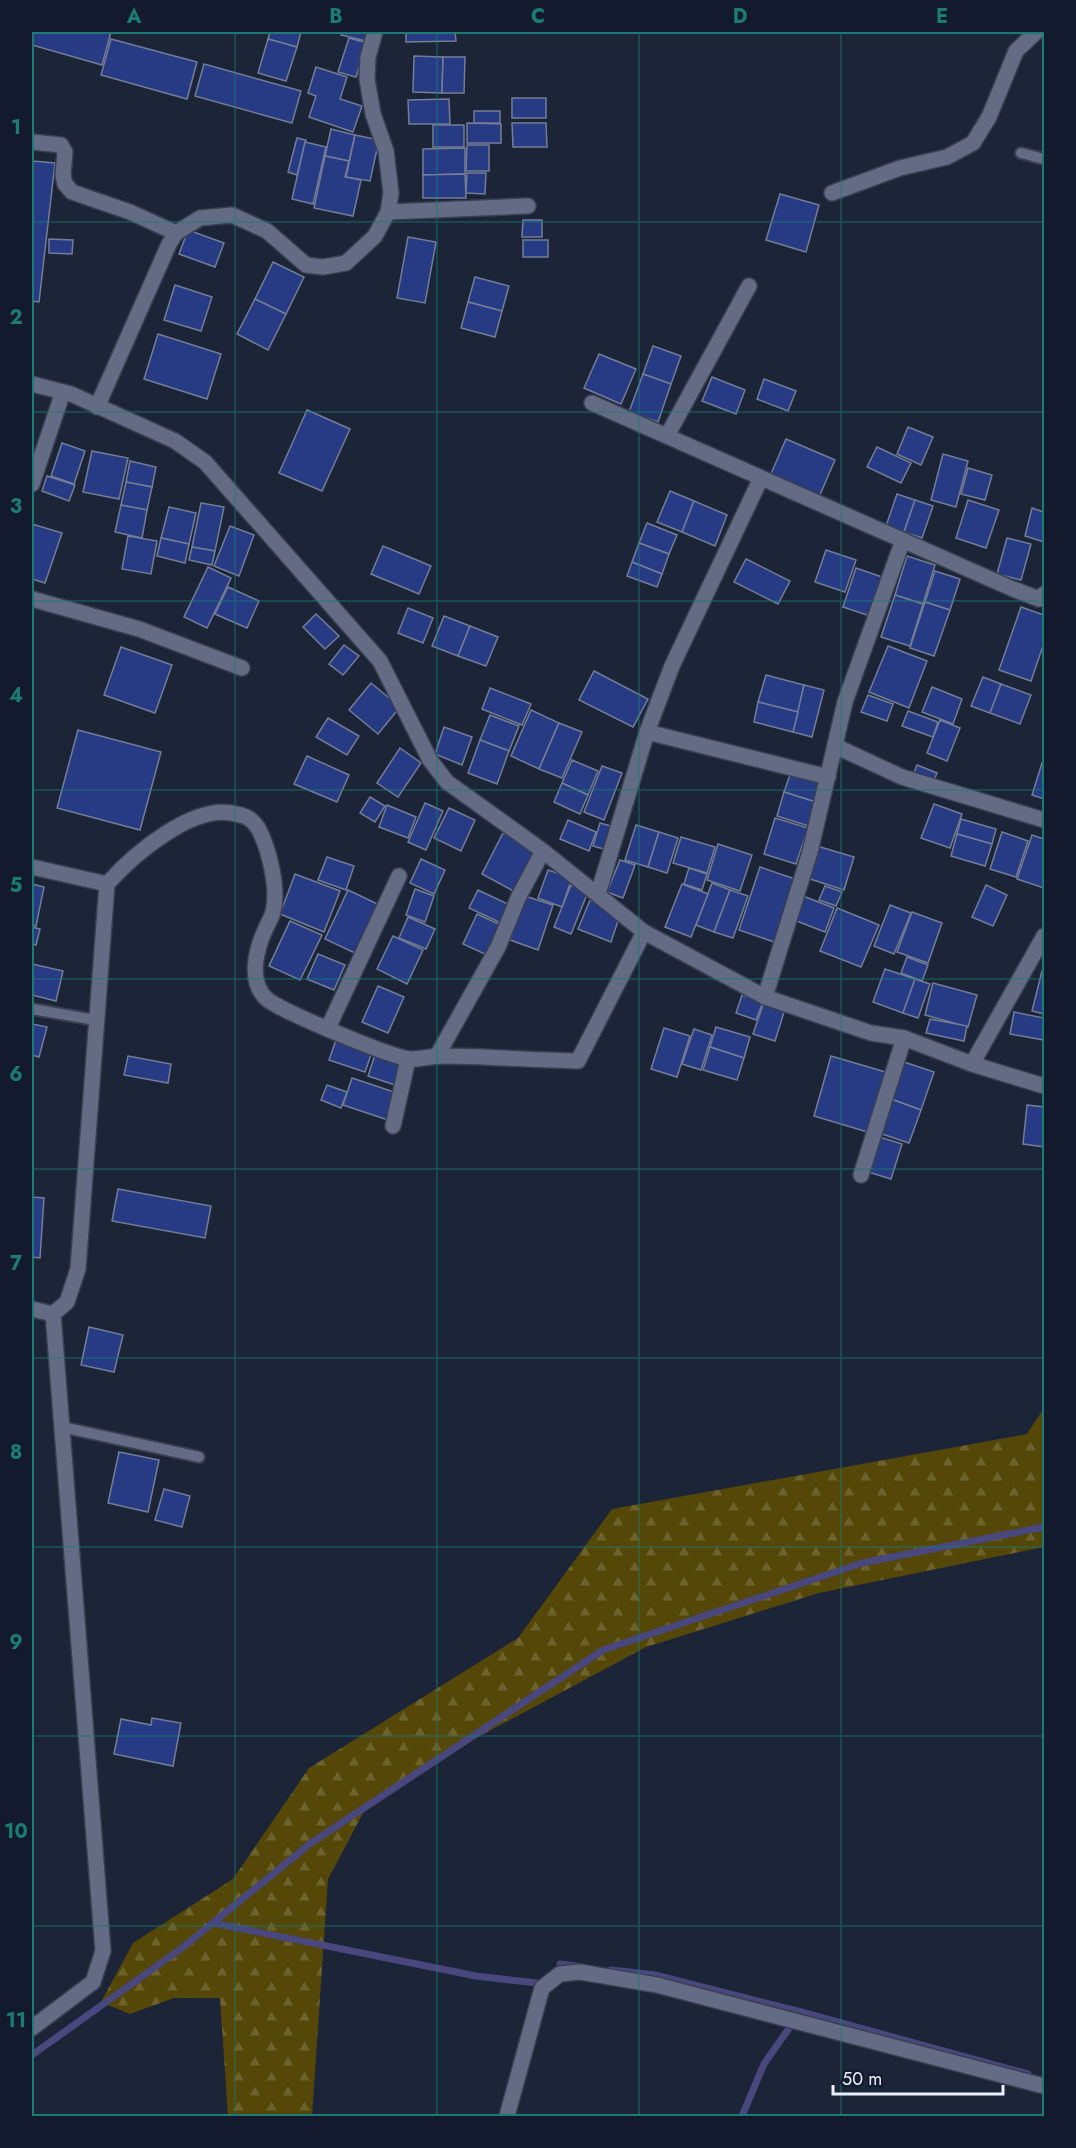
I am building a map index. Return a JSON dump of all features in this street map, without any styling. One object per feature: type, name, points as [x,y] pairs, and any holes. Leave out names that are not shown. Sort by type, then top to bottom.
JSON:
[{"type":"street","points":[[98,407],[169,244],[176,233],[200,218],[232,214],[267,231],[306,265],[323,267],[346,263],[375,236],[388,212],[391,193],[386,151],[373,114],[367,79],[368,57],[375,32]]},
{"type":"street","points":[[832,194],[900,168],[947,158],[973,143],[989,117],[1016,51],[1036,32]]},
{"type":"street","points":[[32,142],[61,146],[65,152],[63,175],[65,184],[72,192],[130,212],[176,233]]},
{"type":"street","points":[[388,212],[528,206]]},
{"type":"street","points":[[667,436],[749,286]]},
{"type":"street","points":[[32,384],[63,392],[175,441],[204,462],[380,661],[430,760],[447,782],[543,851],[644,932],[765,997],[871,1033],[904,1038],[972,1064],[1044,1086]]},
{"type":"street","points":[[32,484],[63,392]]},
{"type":"street","points":[[591,403],[1013,589],[1043,598]]},
{"type":"street","points":[[598,894],[647,732],[672,666],[761,478]]},
{"type":"street","points":[[765,997],[810,852],[845,702],[903,540]]},
{"type":"street","points":[[32,599],[139,629],[242,668]]},
{"type":"street","points":[[647,732],[828,777]]},
{"type":"street","points":[[835,746],[902,777],[1044,820]]},
{"type":"street","points":[[53,1314],[67,1302],[78,1269],[107,884],[127,862],[192,818],[211,812],[229,812],[249,817],[265,845],[275,892],[273,912],[258,948],[255,968],[258,987],[267,999],[328,1028],[408,1059],[437,1056],[578,1061],[644,932]]},
{"type":"street","points":[[437,1056],[498,947],[519,896],[543,851]]},
{"type":"street","points":[[32,867],[107,884]]},
{"type":"street","points":[[328,1028],[399,876]]},
{"type":"street","points":[[972,1064],[1044,936]]},
{"type":"street","points":[[861,1175],[904,1038]]},
{"type":"street","points":[[393,1125],[408,1059]]},
{"type":"street","points":[[32,1309],[53,1314]]},
{"type":"street","points":[[32,2028],[93,1982],[103,1951],[53,1314]]},
{"type":"street","points":[[507,2116],[543,1988],[560,1974],[580,1972],[657,1986],[1044,2086]]},
{"type":"lane","points":[[1021,153],[1044,159]]},
{"type":"lane","points":[[32,1009],[95,1020]]},
{"type":"lane","points":[[62,1427],[199,1457]]},
{"type":"green space","points":[[1044,1408],[1044,1547],[819,1593],[646,1647],[463,1745],[369,1802],[328,1879],[312,2116],[228,2116],[220,1998],[174,1998],[130,2014],[101,2002],[133,1943],[233,1879],[309,1768],[518,1638],[612,1509],[1027,1434]]},
{"type":"building","points":[[32,32],[111,32],[102,65],[32,45]]},
{"type":"building","points":[[270,32],[301,32],[297,47],[268,39]]},
{"type":"building","points":[[342,32],[368,32],[366,41],[341,35]]},
{"type":"building","points":[[406,32],[455,32],[456,41],[406,42]]},
{"type":"building","points":[[349,38],[367,43],[356,77],[338,72]]},
{"type":"building","points":[[111,39],[197,62],[187,99],[101,75]]},
{"type":"building","points":[[268,39],[297,47],[286,81],[258,73]]},
{"type":"building","points":[[414,56],[443,57],[442,93],[413,92]]},
{"type":"building","points":[[443,57],[465,57],[464,93],[442,93]]},
{"type":"building","points":[[204,64],[301,91],[292,123],[195,96]]},
{"type":"building","points":[[316,67],[347,77],[340,99],[362,106],[353,132],[309,117],[316,96],[308,93]]},
{"type":"building","points":[[512,98],[546,98],[546,118],[512,118]]},
{"type":"building","points":[[449,99],[450,124],[409,124],[408,100]]},
{"type":"building","points":[[474,111],[500,111],[500,123],[474,123]]},
{"type":"building","points":[[467,123],[501,124],[501,143],[467,143]]},
{"type":"building","points":[[512,123],[546,123],[547,147],[513,147]]},
{"type":"building","points":[[433,125],[464,125],[464,147],[433,147]]},
{"type":"building","points":[[331,129],[355,135],[349,161],[325,156]]},
{"type":"building","points":[[355,135],[379,140],[370,181],[346,177]]},
{"type":"building","points":[[297,138],[306,140],[297,175],[288,172]]},
{"type":"building","points":[[305,142],[326,147],[313,204],[292,199]]},
{"type":"building","points":[[467,145],[489,145],[489,171],[466,171]]},
{"type":"building","points":[[465,148],[465,174],[423,175],[423,149]]},
{"type":"building","points":[[325,156],[349,161],[345,177],[361,180],[353,216],[314,208]]},
{"type":"building","points":[[32,161],[55,163],[39,302],[32,301]]},
{"type":"building","points":[[467,173],[486,173],[485,194],[466,193]]},
{"type":"building","points":[[465,174],[466,198],[423,198],[423,175]]},
{"type":"building","points":[[780,194],[819,205],[806,252],[766,240]]},
{"type":"building","points":[[523,220],[542,220],[542,237],[522,237]]},
{"type":"building","points":[[188,230],[224,243],[215,267],[179,254]]},
{"type":"building","points":[[408,237],[436,242],[425,303],[397,298]]},
{"type":"building","points":[[49,239],[73,240],[72,254],[49,253]]},
{"type":"building","points":[[523,240],[548,240],[548,257],[523,257]]},
{"type":"building","points":[[273,262],[304,277],[286,314],[255,299]]},
{"type":"building","points":[[475,277],[509,286],[502,311],[468,302]]},
{"type":"building","points":[[175,285],[212,297],[201,331],[164,320]]},
{"type":"building","points":[[255,299],[286,314],[268,350],[237,334]]},
{"type":"building","points":[[468,302],[502,311],[495,337],[461,328]]},
{"type":"building","points":[[158,334],[221,354],[207,399],[144,379]]},
{"type":"building","points":[[653,346],[681,356],[671,384],[643,374]]},
{"type":"building","points":[[599,354],[636,369],[621,404],[584,388]]},
{"type":"building","points":[[643,374],[671,384],[658,422],[629,412]]},
{"type":"building","points":[[712,377],[745,390],[736,414],[702,401]]},
{"type":"building","points":[[764,379],[796,391],[788,411],[757,399]]},
{"type":"building","points":[[307,410],[350,429],[322,491],[279,473]]},
{"type":"building","points":[[908,427],[933,437],[921,465],[897,454]]},
{"type":"building","points":[[786,439],[835,460],[819,497],[770,476]]},
{"type":"building","points":[[62,443],[85,451],[74,484],[51,476]]},
{"type":"building","points":[[877,447],[911,463],[901,483],[867,467]]},
{"type":"building","points":[[92,451],[128,458],[119,499],[83,492]]},
{"type":"building","points":[[943,454],[968,461],[956,507],[931,500]]},
{"type":"building","points":[[130,461],[156,467],[152,487],[126,482]]},
{"type":"building","points":[[968,468],[992,475],[985,500],[961,494]]},
{"type":"building","points":[[47,476],[75,485],[69,501],[42,491]]},
{"type":"building","points":[[126,482],[152,487],[147,510],[121,505]]},
{"type":"building","points":[[670,491],[694,501],[682,532],[657,522]]},
{"type":"building","points":[[897,494],[915,500],[904,532],[886,526]]},
{"type":"building","points":[[915,500],[933,506],[922,538],[904,532]]},
{"type":"building","points":[[968,500],[999,510],[986,548],[956,538]]},
{"type":"building","points":[[694,501],[727,515],[715,546],[682,532]]},
{"type":"building","points":[[201,503],[224,507],[215,551],[192,547]]},
{"type":"building","points":[[121,505],[147,510],[142,538],[115,532]]},
{"type":"building","points":[[169,507],[196,513],[189,544],[161,538]]},
{"type":"building","points":[[1032,508],[1044,512],[1044,542],[1025,536]]},
{"type":"building","points":[[647,523],[677,535],[669,554],[639,543]]},
{"type":"building","points":[[32,524],[62,533],[45,583],[32,579]]},
{"type":"building","points":[[230,526],[254,535],[239,576],[214,566]]},
{"type":"building","points":[[128,536],[157,541],[151,574],[122,569]]},
{"type":"building","points":[[161,538],[189,544],[185,563],[157,556]]},
{"type":"building","points":[[1007,538],[1031,544],[1021,580],[997,574]]},
{"type":"building","points":[[639,543],[669,554],[662,574],[632,562]]},
{"type":"building","points":[[383,546],[431,566],[419,594],[371,574]]},
{"type":"building","points":[[192,547],[215,551],[212,565],[189,560]]},
{"type":"building","points":[[826,550],[856,560],[845,592],[815,582]]},
{"type":"building","points":[[907,556],[935,565],[923,604],[895,595]]},
{"type":"building","points":[[746,559],[790,581],[778,604],[734,582]]},
{"type":"building","points":[[632,562],[662,574],[657,587],[627,576]]},
{"type":"building","points":[[208,567],[231,578],[207,628],[184,617]]},
{"type":"building","points":[[856,568],[882,577],[870,616],[843,607]]},
{"type":"building","points":[[935,571],[960,579],[950,610],[925,602]]},
{"type":"building","points":[[228,587],[259,601],[247,628],[215,614]]},
{"type":"building","points":[[895,595],[923,604],[910,646],[881,637]]},
{"type":"building","points":[[925,602],[950,610],[934,656],[910,648]]},
{"type":"building","points":[[1021,607],[1044,615],[1044,643],[1031,681],[999,670]]},
{"type":"building","points":[[408,608],[433,618],[423,643],[398,633]]},
{"type":"building","points":[[316,614],[339,636],[325,649],[303,627]]},
{"type":"building","points":[[444,616],[470,626],[458,656],[432,646]]},
{"type":"building","points":[[470,626],[498,637],[486,666],[458,656]]},
{"type":"building","points":[[344,645],[359,656],[343,675],[329,664]]},
{"type":"building","points":[[888,646],[927,661],[909,708],[869,692]]},
{"type":"building","points":[[121,647],[172,665],[155,713],[104,695]]},
{"type":"building","points":[[594,671],[648,699],[633,727],[579,700]]},
{"type":"building","points":[[766,675],[804,685],[798,712],[758,702]]},
{"type":"building","points":[[983,677],[1001,684],[990,713],[971,706]]},
{"type":"building","points":[[371,683],[400,707],[378,734],[349,710]]},
{"type":"building","points":[[1001,684],[1031,695],[1020,724],[990,713]]},
{"type":"building","points":[[804,685],[824,690],[812,737],[793,732]]},
{"type":"building","points":[[932,687],[962,699],[953,724],[922,712]]},
{"type":"building","points":[[490,688],[531,704],[522,725],[482,709]]},
{"type":"building","points":[[868,695],[893,704],[887,721],[861,712]]},
{"type":"building","points":[[758,702],[798,712],[793,732],[754,722]]},
{"type":"building","points":[[531,710],[559,723],[539,769],[511,756]]},
{"type":"building","points":[[908,711],[938,722],[933,737],[902,726]]},
{"type":"building","points":[[490,715],[519,726],[509,751],[480,740]]},
{"type":"building","points":[[328,718],[359,736],[347,755],[316,737]]},
{"type":"building","points":[[940,720],[960,728],[947,761],[927,753]]},
{"type":"building","points":[[559,723],[582,732],[562,778],[539,769]]},
{"type":"building","points":[[444,727],[472,737],[462,765],[435,754]]},
{"type":"building","points":[[78,730],[161,752],[140,830],[57,808]]},
{"type":"building","points":[[480,740],[509,751],[497,784],[468,773]]},
{"type":"building","points":[[400,748],[421,763],[398,797],[377,783]]},
{"type":"building","points":[[307,756],[349,775],[337,802],[294,784]]},
{"type":"building","points":[[572,760],[598,771],[588,795],[562,783]]},
{"type":"building","points":[[1042,763],[1044,764],[1044,799],[1032,795]]},
{"type":"building","points":[[917,765],[937,773],[933,783],[913,775]]},
{"type":"building","points":[[602,766],[622,773],[604,820],[584,812]]},
{"type":"building","points":[[790,775],[825,785],[819,803],[784,792]]},
{"type":"building","points":[[562,783],[588,795],[580,814],[554,802]]},
{"type":"building","points":[[784,792],[819,803],[812,827],[777,816]]},
{"type":"building","points":[[370,797],[385,806],[375,822],[360,813]]},
{"type":"building","points":[[425,803],[443,811],[426,850],[408,842]]},
{"type":"building","points":[[934,804],[962,814],[950,848],[921,838]]},
{"type":"building","points":[[387,805],[416,817],[408,838],[379,827]]},
{"type":"building","points":[[449,808],[475,820],[461,851],[434,838]]},
{"type":"building","points":[[775,818],[808,828],[796,864],[764,854]]},
{"type":"building","points":[[961,819],[996,829],[992,844],[957,834]]},
{"type":"building","points":[[568,820],[596,832],[589,851],[560,839]]},
{"type":"building","points":[[600,823],[618,828],[611,851],[593,846]]},
{"type":"building","points":[[636,825],[659,832],[648,867],[625,860]]},
{"type":"building","points":[[659,832],[678,838],[667,873],[648,867]]},
{"type":"building","points":[[1002,832],[1028,841],[1016,877],[990,869]]},
{"type":"building","points":[[503,833],[539,852],[517,893],[482,874]]},
{"type":"building","points":[[957,834],[992,844],[985,866],[951,856]]},
{"type":"building","points":[[1032,835],[1044,839],[1044,888],[1017,879]]},
{"type":"building","points":[[681,837],[715,847],[707,873],[673,863]]},
{"type":"building","points":[[718,844],[752,855],[740,891],[707,880]]},
{"type":"building","points":[[817,846],[854,857],[844,890],[807,878]]},
{"type":"building","points":[[327,857],[354,866],[346,890],[318,880]]},
{"type":"building","points":[[421,859],[445,870],[434,894],[410,883]]},
{"type":"building","points":[[620,860],[635,865],[623,898],[607,892]]},
{"type":"building","points":[[760,867],[798,880],[777,943],[739,930]]},
{"type":"building","points":[[689,868],[707,874],[702,890],[684,884]]},
{"type":"building","points":[[548,870],[572,878],[562,907],[538,898]]},
{"type":"building","points":[[295,874],[340,891],[324,932],[280,914]]},
{"type":"building","points":[[712,883],[730,890],[714,932],[696,925]]},
{"type":"building","points":[[32,884],[44,887],[36,926],[32,925]]},
{"type":"building","points":[[682,884],[708,894],[691,937],[665,927]]},
{"type":"building","points":[[571,885],[588,892],[571,934],[554,927]]},
{"type":"building","points":[[986,885],[1007,895],[993,926],[972,917]]},
{"type":"building","points":[[825,886],[842,892],[836,906],[819,900]]},
{"type":"building","points":[[415,889],[434,896],[425,922],[406,915]]},
{"type":"building","points":[[348,890],[382,906],[359,955],[325,939]]},
{"type":"building","points":[[478,890],[510,905],[501,923],[469,908]]},
{"type":"building","points":[[730,890],[748,896],[733,938],[714,932]]},
{"type":"building","points":[[525,896],[553,905],[538,950],[510,940]]},
{"type":"building","points":[[803,896],[834,908],[825,932],[794,920]]},
{"type":"building","points":[[590,900],[620,915],[611,942],[578,929]]},
{"type":"building","points":[[890,905],[911,913],[894,954],[874,946]]},
{"type":"building","points":[[837,908],[879,925],[861,967],[820,951]]},
{"type":"building","points":[[912,912],[942,923],[928,963],[897,952]]},
{"type":"building","points":[[477,914],[503,926],[489,956],[463,944]]},
{"type":"building","points":[[408,917],[435,929],[426,949],[399,938]]},
{"type":"building","points":[[290,921],[322,935],[300,980],[269,966]]},
{"type":"building","points":[[32,927],[40,929],[36,945],[32,944]]},
{"type":"building","points":[[393,936],[423,950],[407,984],[377,969]]},
{"type":"building","points":[[318,954],[345,965],[334,990],[307,979]]},
{"type":"building","points":[[907,957],[928,965],[922,981],[901,973]]},
{"type":"building","points":[[32,964],[63,971],[56,1001],[32,995]]},
{"type":"building","points":[[885,969],[915,979],[903,1013],[873,1002]]},
{"type":"building","points":[[1042,971],[1044,972],[1044,1014],[1032,1011]]},
{"type":"building","points":[[915,979],[930,984],[918,1018],[903,1013]]},
{"type":"building","points":[[933,983],[977,995],[968,1027],[925,1015]]},
{"type":"building","points":[[378,986],[404,997],[388,1033],[362,1022]]},
{"type":"building","points":[[742,995],[763,1002],[756,1020],[736,1013]]},
{"type":"building","points":[[764,1002],[785,1009],[775,1041],[753,1034]]},
{"type":"building","points":[[1014,1012],[1044,1018],[1044,1040],[1010,1034]]},
{"type":"building","points":[[930,1019],[967,1026],[964,1041],[926,1033]]},
{"type":"building","points":[[32,1024],[47,1027],[39,1057],[32,1055]]},
{"type":"building","points":[[716,1027],[750,1037],[744,1058],[710,1047]]},
{"type":"building","points":[[664,1028],[690,1036],[677,1077],[651,1069]]},
{"type":"building","points":[[694,1029],[712,1035],[701,1070],[682,1064]]},
{"type":"building","points":[[337,1037],[373,1049],[365,1072],[329,1060]]},
{"type":"building","points":[[710,1047],[744,1058],[737,1080],[703,1070]]},
{"type":"building","points":[[375,1055],[403,1064],[395,1085],[368,1076]]},
{"type":"building","points":[[128,1056],[171,1064],[168,1083],[124,1075]]},
{"type":"building","points":[[831,1056],[889,1073],[871,1133],[814,1116]]},
{"type":"building","points":[[904,1062],[934,1072],[921,1110],[891,1099]]},
{"type":"building","points":[[352,1078],[397,1093],[388,1120],[343,1105]]},
{"type":"building","points":[[327,1085],[347,1092],[341,1108],[321,1100]]},
{"type":"building","points":[[891,1099],[921,1110],[909,1143],[879,1133]]},
{"type":"building","points":[[1027,1105],[1044,1107],[1044,1147],[1023,1144]]},
{"type":"building","points":[[876,1136],[902,1144],[891,1179],[865,1171]]},
{"type":"building","points":[[118,1189],[211,1206],[205,1238],[112,1221]]},
{"type":"building","points":[[32,1197],[44,1198],[40,1258],[32,1257]]},
{"type":"building","points":[[89,1327],[123,1335],[114,1372],[81,1365]]},
{"type":"building","points":[[119,1452],[159,1460],[148,1512],[108,1503]]},
{"type":"building","points":[[164,1489],[190,1496],[182,1527],[155,1520]]},
{"type":"building","points":[[152,1718],[181,1723],[173,1766],[114,1754],[121,1719],[151,1725]]},
{"type":"waterway","points":[[32,2055],[182,1948],[311,1843],[603,1650],[862,1563],[1044,1527]]},
{"type":"waterway","points":[[213,1923],[476,1976],[537,1983]]},
{"type":"waterway","points":[[560,1964],[576,1966]]},
{"type":"waterway","points":[[611,1970],[655,1975],[1028,2074]]},
{"type":"waterway","points":[[742,2116],[764,2064],[794,2021]]}]
